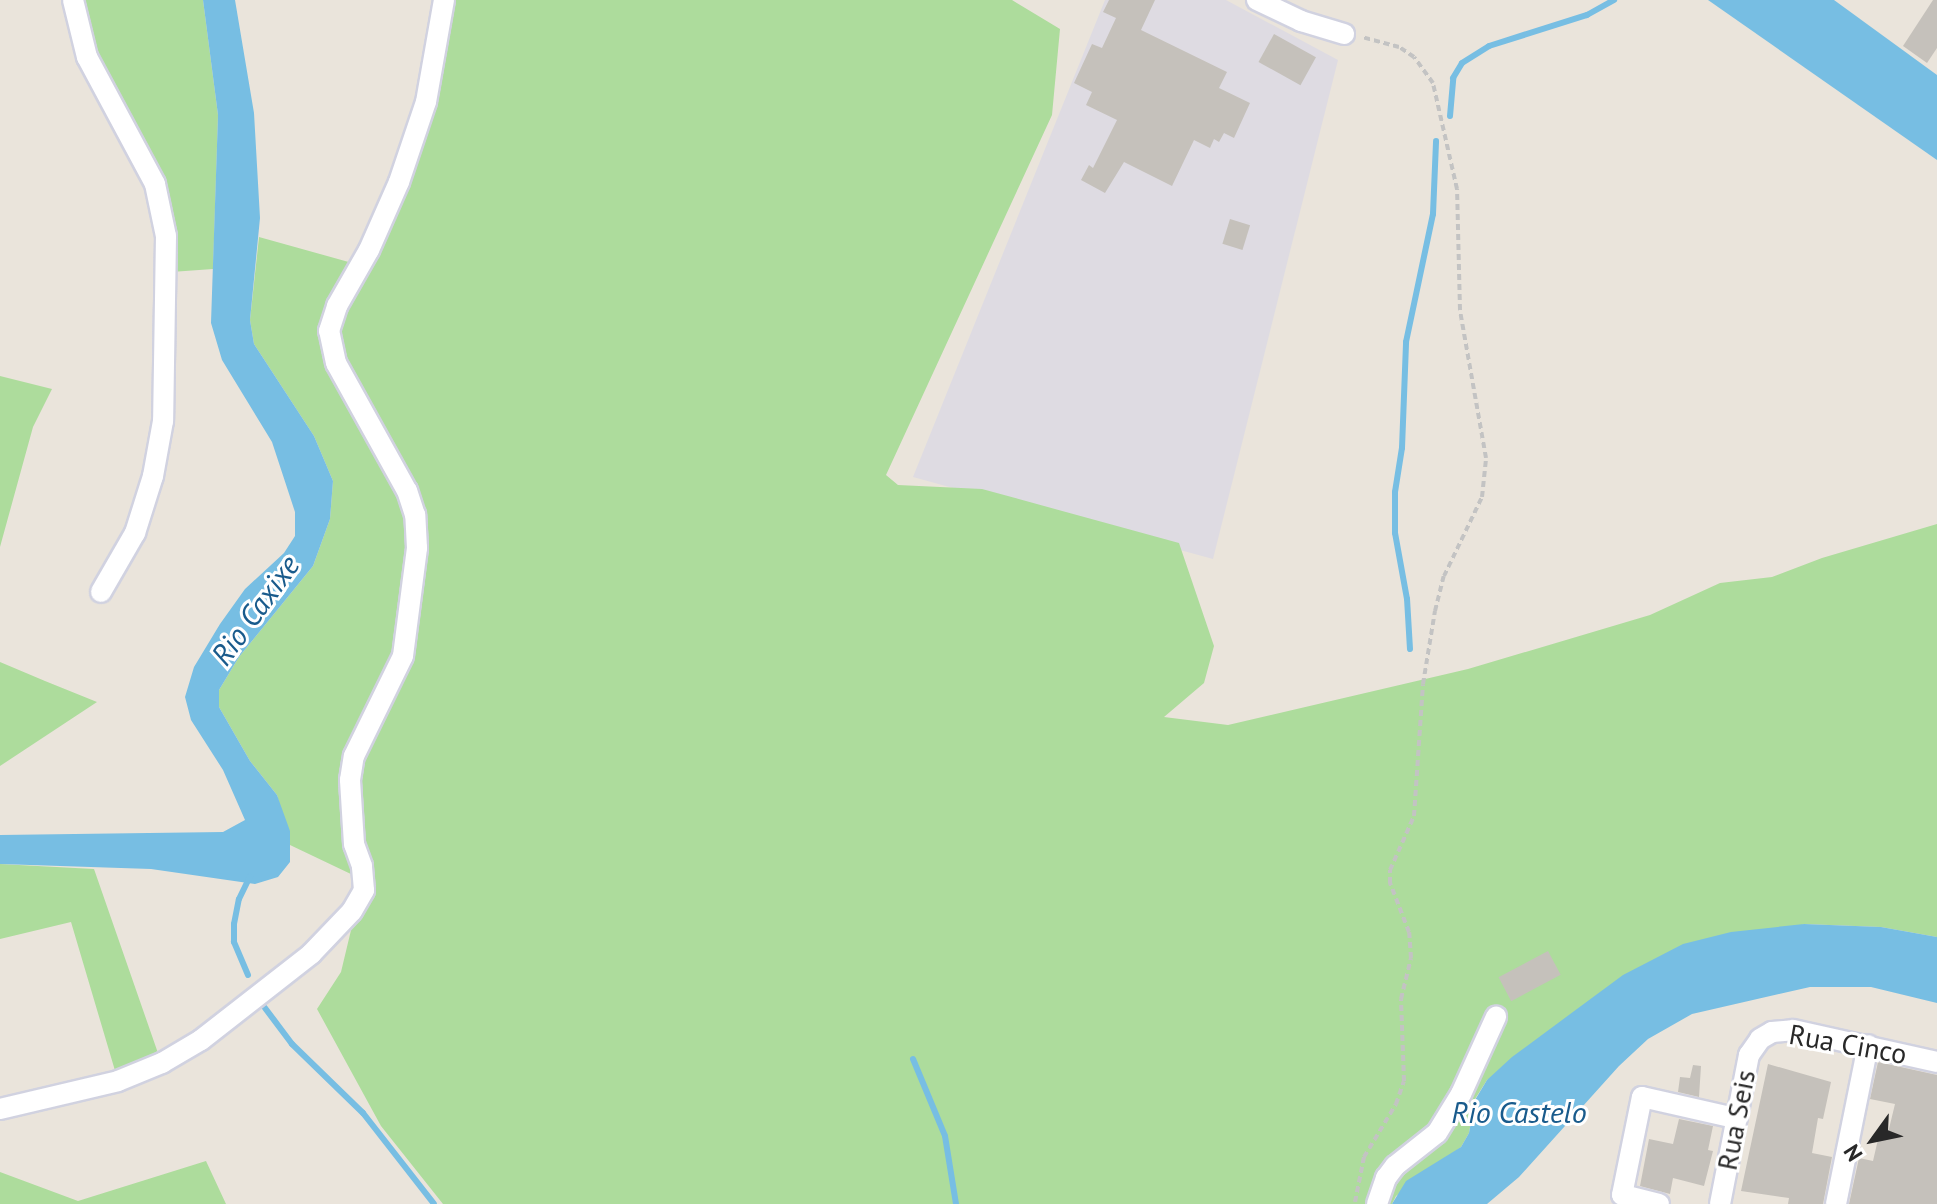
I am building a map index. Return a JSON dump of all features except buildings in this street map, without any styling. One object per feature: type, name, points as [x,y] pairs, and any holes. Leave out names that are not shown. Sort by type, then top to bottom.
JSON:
[{"type":"street","points":[[73,0],[87,57],[155,184],[166,236],[163,421],[153,476],[135,533],[101,592]]},
{"type":"street","points":[[0,1109],[118,1081],[162,1063],[201,1040],[311,954],[352,911],[364,890],[350,818],[350,780],[354,756],[403,656],[411,614],[416,526],[407,491],[336,363],[329,331],[337,306],[369,250],[399,182],[426,102],[444,0]]},
{"type":"street","points":[[1257,0],[1301,21],[1344,34]]},
{"type":"street","points":[[1377,1204],[1386,1178],[1395,1166],[1437,1133],[1461,1094],[1496,1017]]},
{"type":"street","name":"Rua Cinco","points":[[1760,1039],[1772,1032],[1793,1030],[1937,1062]]},
{"type":"street","name":"Rua Seis","points":[[1720,1204],[1749,1055],[1760,1039]]},
{"type":"street","points":[[1836,1204],[1868,1045]]},
{"type":"street","points":[[1659,1204],[1622,1195],[1642,1097],[1735,1118]]},
{"type":"path","points":[[1344,34],[1399,47],[1422,64],[1433,83],[1457,189],[1460,310],[1486,458],[1482,497],[1444,576],[1435,611],[1423,684],[1414,816],[1390,870],[1390,883],[1409,932],[1411,958],[1401,999],[1404,1081],[1396,1104],[1364,1157],[1355,1204]]},
{"type":"shaded area","points":[[1105,0],[1226,0],[1338,60],[1213,559],[913,477]]},
{"type":"green space","points":[[81,0],[203,0],[218,115],[213,269],[171,272],[167,207],[94,52]]},
{"type":"green space","points":[[443,0],[1012,0],[1060,29],[1052,115],[886,475],[898,485],[982,489],[1179,543],[1214,646],[1204,683],[1164,717],[1228,725],[1468,669],[1650,615],[1720,583],[1772,577],[1822,558],[1937,524],[1937,937],[1881,927],[1804,924],[1487,1080],[1475,1099],[1469,1133],[1461,1147],[1396,1196],[1392,1204],[443,1204],[381,1126],[317,1009],[341,972],[352,926],[376,886],[290,845],[277,795],[250,761],[219,707],[219,690],[239,657],[313,566],[330,519],[333,481],[314,436],[254,344],[250,320],[259,237],[363,266],[393,218]]},
{"type":"green space","points":[[0,376],[52,389],[33,427],[0,547]]},
{"type":"green space","points":[[0,662],[45,681],[97,702],[0,766]]},
{"type":"green space","points":[[0,864],[94,869],[159,1056],[116,1074],[71,922],[0,939]]},
{"type":"green space","points":[[206,1161],[226,1204],[0,1204],[0,1172],[78,1201]]},
{"type":"water","name":"Rio Caxixe","points":[[203,0],[235,0],[254,113],[260,218],[250,320],[254,344],[314,436],[333,481],[330,519],[313,566],[239,657],[219,690],[219,707],[250,761],[277,795],[290,831],[290,862],[278,877],[255,884],[151,869],[0,864],[0,835],[223,832],[245,820],[223,770],[191,720],[185,697],[194,667],[220,624],[245,589],[284,553],[295,536],[295,512],[272,442],[222,360],[211,323],[218,115]]},
{"type":"water","points":[[1708,0],[1834,0],[1937,75],[1937,160]]},
{"type":"water","name":"Rio Castelo","points":[[1804,924],[1881,927],[1937,937],[1937,1003],[1871,987],[1810,987],[1692,1014],[1648,1039],[1619,1066],[1519,1177],[1487,1204],[1392,1204],[1406,1181],[1461,1147],[1469,1133],[1475,1100],[1487,1080],[1512,1057],[1623,975],[1683,944],[1731,932]]},
{"type":"waterway","points":[[1450,116],[1453,78],[1462,63],[1489,46],[1587,15],[1614,0]]},
{"type":"waterway","points":[[1410,649],[1407,599],[1395,533],[1395,492],[1402,448],[1406,342],[1433,214],[1436,141]]},
{"type":"waterway","points":[[248,975],[234,942],[234,924],[239,899],[250,876]]},
{"type":"waterway","points":[[265,1008],[292,1044],[363,1113],[434,1204]]},
{"type":"waterway","points":[[913,1059],[945,1136],[956,1204]]}]
